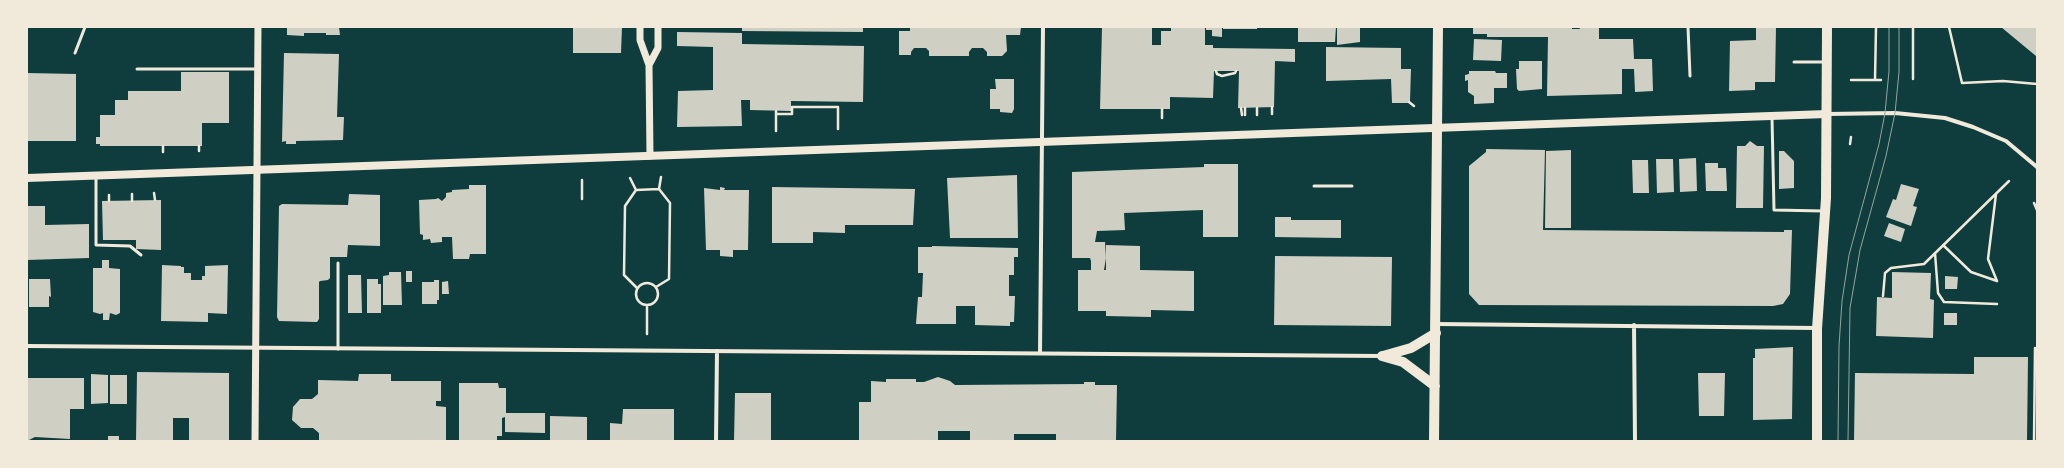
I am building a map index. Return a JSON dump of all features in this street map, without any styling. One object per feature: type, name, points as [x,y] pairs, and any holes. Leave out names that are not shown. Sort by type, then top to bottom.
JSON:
[{"type":"main road","points":[[1434,441],[1438,27]]},
{"type":"main road","points":[[1817,441],[1817,328],[1826,210],[1827,27]]},
{"type":"main road","points":[[27,178],[1827,114]]},
{"type":"main road","points":[[1382,356],[1411,348],[1436,328]]},
{"type":"main road","points":[[1382,356],[1403,362],[1435,386]]},
{"type":"street","points":[[255,441],[258,27]]},
{"type":"street","points":[[640,27],[640,40],[649,65],[650,156]]},
{"type":"street","points":[[649,65],[658,48],[658,27]]},
{"type":"street","points":[[1040,353],[1043,27]]},
{"type":"street","points":[[1827,114],[1895,113],[1945,118],[1973,127],[2006,141],[2037,167]]},
{"type":"street","points":[[1436,328],[1634,325],[1817,328]]},
{"type":"street","points":[[1634,325],[1635,441]]},
{"type":"street","points":[[27,346],[1382,356]]},
{"type":"street","points":[[716,441],[717,351]]},
{"type":"lane","points":[[75,53],[85,27]]},
{"type":"lane","points":[[1688,27],[1690,76]]},
{"type":"lane","points":[[1794,62],[1827,62]]},
{"type":"lane","points":[[137,69],[257,69]]},
{"type":"lane","points":[[1772,115],[1774,210],[1826,210]]},
{"type":"lane","points":[[96,176],[96,245],[130,246],[141,255]]},
{"type":"lane","points":[[1314,186],[1352,186]]},
{"type":"lane","points":[[338,263],[338,349]]},
{"type":"path","points":[[1875,80],[1876,27]]},
{"type":"path","points":[[1913,27],[1913,79]]},
{"type":"path","points":[[1949,27],[1962,83],[2003,81],[2037,84]]},
{"type":"path","points":[[1216,71],[1217,74],[1222,76],[1235,73],[1236,71]]},
{"type":"path","points":[[1851,80],[1881,80]]},
{"type":"path","points":[[1409,102],[1414,106]]},
{"type":"path","points":[[776,131],[776,112],[792,114],[792,107],[838,107],[838,129]]},
{"type":"path","points":[[1272,107],[1272,114]]},
{"type":"path","points":[[1243,108],[1243,115]]},
{"type":"path","points":[[1257,108],[1257,115]]},
{"type":"path","points":[[1162,109],[1162,118]]},
{"type":"path","points":[[1850,144],[1851,137]]},
{"type":"path","points":[[163,146],[163,152]]},
{"type":"path","points":[[199,146],[200,151]]},
{"type":"path","points":[[656,287],[669,279],[670,203],[659,189],[661,177]]},
{"type":"path","points":[[630,178],[636,190]]},
{"type":"path","points":[[582,180],[582,199]]},
{"type":"path","points":[[1883,296],[1885,273],[1891,268],[1924,264],[2009,180]]},
{"type":"path","points":[[636,190],[659,189]]},
{"type":"path","points":[[636,190],[625,206],[624,275],[637,288]]},
{"type":"path","points":[[154,193],[155,200]]},
{"type":"path","points":[[132,194],[132,201]]},
{"type":"path","points":[[1943,246],[1971,272],[1997,281],[1988,259],[1996,194]]},
{"type":"path","points":[[109,195],[109,201]]},
{"type":"path","points":[[2034,203],[2037,210]]},
{"type":"path","points":[[1935,253],[1938,293],[1944,302],[1997,304]]},
{"type":"path","points":[[637,288],[647,283],[656,287]]},
{"type":"path","points":[[647,306],[654,303],[658,298],[656,287]]},
{"type":"path","points":[[637,288],[636,295],[638,301],[647,306]]},
{"type":"path","points":[[647,306],[647,334]]},
{"type":"path","points":[[2034,441],[2035,348]]},
{"type":"building","points":[[287,27],[339,27],[340,35],[326,35],[326,33],[304,33],[304,36],[287,35]]},
{"type":"building","points":[[573,27],[622,27],[621,53],[573,53]]},
{"type":"building","points":[[742,27],[863,27],[863,32],[742,31]]},
{"type":"building","points":[[910,27],[1021,27],[1020,35],[1006,35],[1007,51],[1002,56],[987,56],[987,52],[983,48],[972,48],[969,52],[969,56],[929,56],[929,51],[926,48],[914,48],[911,55],[899,55],[899,31],[910,31]]},
{"type":"building","points":[[1102,27],[1152,28],[1152,45],[1161,45],[1161,31],[1171,31],[1171,27],[1205,27],[1205,45],[1213,45],[1213,48],[1295,49],[1295,62],[1275,61],[1274,107],[1238,108],[1239,71],[1214,71],[1213,98],[1170,97],[1170,109],[1100,109]]},
{"type":"building","points":[[1206,27],[1222,27],[1222,37],[1212,36],[1212,30],[1206,30]]},
{"type":"building","points":[[1223,27],[1257,27],[1257,29],[1223,29]]},
{"type":"building","points":[[1298,27],[1336,27],[1335,42],[1298,42]]},
{"type":"building","points":[[1337,27],[1360,27],[1360,42],[1337,45]]},
{"type":"building","points":[[1473,27],[1572,27],[1572,29],[1580,29],[1579,27],[1599,27],[1599,39],[1633,39],[1634,59],[1652,59],[1653,91],[1635,92],[1634,69],[1622,69],[1622,94],[1547,96],[1548,37],[1487,37],[1487,34],[1473,34]]},
{"type":"building","points":[[1756,27],[1776,27],[1775,82],[1755,82],[1755,90],[1729,91],[1730,41],[1756,40]]},
{"type":"building","points":[[2001,27],[2037,27],[2037,57],[2036,56]]},
{"type":"building","points":[[677,32],[742,33],[742,44],[864,46],[863,102],[791,101],[791,111],[750,110],[750,100],[741,100],[742,126],[677,127],[678,91],[713,90],[713,47],[677,46]]},
{"type":"building","points":[[1474,39],[1502,40],[1501,61],[1473,60]]},
{"type":"building","points":[[1326,47],[1401,48],[1401,69],[1411,69],[1410,101],[1408,103],[1392,103],[1391,79],[1326,81]]},
{"type":"building","points":[[284,53],[339,54],[337,117],[344,117],[343,140],[296,141],[296,144],[286,144],[286,141],[282,142]]},
{"type":"building","points":[[1519,61],[1542,61],[1542,89],[1519,91],[1517,89],[1516,69],[1519,69]]},
{"type":"building","points":[[1469,71],[1495,71],[1496,73],[1507,73],[1507,88],[1494,88],[1494,103],[1474,104],[1474,96],[1468,92],[1468,80],[1465,81],[1465,75],[1469,74]]},
{"type":"building","points":[[181,72],[229,72],[229,123],[202,123],[202,146],[100,146],[100,144],[96,144],[96,137],[100,137],[100,115],[115,115],[115,100],[128,100],[128,91],[181,91]]},
{"type":"building","points":[[27,73],[76,74],[76,141],[27,141]]},
{"type":"building","points":[[995,79],[1014,79],[1014,109],[1012,113],[1000,112],[1000,109],[990,109],[990,89],[996,89]]},
{"type":"building","points":[[1750,141],[1757,146],[1764,146],[1763,208],[1736,208],[1737,146],[1745,146]]},
{"type":"building","points":[[1486,149],[1545,150],[1543,230],[1784,232],[1784,230],[1792,230],[1790,294],[1783,304],[1773,306],[1479,305],[1469,294],[1469,166],[1486,152]]},
{"type":"building","points":[[1571,150],[1571,228],[1545,228],[1546,151]]},
{"type":"building","points":[[1779,151],[1784,151],[1794,161],[1794,188],[1779,189]]},
{"type":"building","points":[[1696,158],[1697,191],[1680,192],[1679,159]]},
{"type":"building","points":[[1656,159],[1673,159],[1674,192],[1657,193]]},
{"type":"building","points":[[1632,160],[1648,160],[1649,193],[1633,193]]},
{"type":"building","points":[[1705,163],[1718,163],[1718,168],[1726,168],[1727,191],[1706,191]]},
{"type":"building","points":[[1204,164],[1238,164],[1238,237],[1203,237],[1203,210],[1124,213],[1125,230],[1097,231],[1095,242],[1105,242],[1106,258],[1106,245],[1140,246],[1140,270],[1194,271],[1194,311],[1151,310],[1151,317],[1106,316],[1106,311],[1078,311],[1078,270],[1091,270],[1091,261],[1090,258],[1072,258],[1072,172],[1204,167]],"holes":[[[1106,258],[1106,270],[1104,270]]]},
{"type":"building","points":[[1017,175],[1018,238],[950,238],[947,178]]},
{"type":"building","points":[[1901,184],[1919,189],[1913,206],[1917,207],[1911,226],[1886,217],[1893,199],[1896,200]]},
{"type":"building","points":[[469,185],[486,185],[486,254],[470,254],[469,259],[453,259],[452,237],[442,237],[442,242],[431,243],[430,239],[423,240],[423,235],[420,234],[419,200],[438,198],[442,201],[446,197],[446,193],[452,192],[452,190],[469,189]]},
{"type":"building","points":[[720,187],[725,188],[724,190],[749,190],[748,250],[733,250],[733,257],[720,256],[720,250],[706,250],[704,188],[720,190]]},
{"type":"building","points":[[772,187],[915,189],[913,225],[845,225],[845,233],[813,232],[813,243],[772,243]]},
{"type":"building","points":[[349,194],[380,195],[380,246],[348,245],[347,257],[330,257],[330,278],[319,282],[319,319],[317,322],[279,321],[277,317],[279,206],[282,204],[348,205]]},
{"type":"building","points":[[161,200],[161,250],[136,249],[136,240],[103,240],[102,201]]},
{"type":"building","points":[[27,206],[45,206],[45,225],[89,224],[89,258],[27,260]]},
{"type":"building","points":[[1275,217],[1291,217],[1291,220],[1341,220],[1341,238],[1275,237]]},
{"type":"building","points":[[1889,223],[1905,229],[1901,242],[1884,236]]},
{"type":"building","points":[[918,247],[1018,248],[1018,257],[1014,257],[1014,275],[1009,275],[1009,296],[1015,296],[1014,322],[1010,322],[1010,326],[975,325],[975,306],[956,306],[956,324],[916,324],[918,297],[922,297],[923,273],[918,273]]},
{"type":"building","points":[[1275,256],[1392,257],[1391,326],[1274,325]]},
{"type":"building","points":[[102,260],[109,260],[109,268],[120,269],[120,313],[116,315],[110,313],[109,320],[103,320],[103,313],[100,314],[93,312],[93,268],[102,268]]},
{"type":"building","points":[[162,265],[184,267],[184,273],[191,273],[191,280],[202,280],[202,276],[205,276],[205,266],[228,265],[227,314],[208,313],[208,322],[161,321]]},
{"type":"building","points":[[406,271],[412,271],[412,282],[406,282]]},
{"type":"building","points":[[389,272],[401,272],[402,305],[383,305],[383,276],[389,275]]},
{"type":"building","points":[[1892,272],[1931,273],[1930,299],[1934,300],[1933,338],[1876,336],[1877,297],[1892,298]]},
{"type":"building","points":[[348,275],[361,275],[362,313],[348,313]]},
{"type":"building","points":[[1945,276],[1958,277],[1957,289],[1945,289]]},
{"type":"building","points":[[29,279],[50,279],[51,297],[49,296],[49,307],[29,307]]},
{"type":"building","points":[[367,279],[378,279],[378,284],[381,284],[381,313],[367,313]]},
{"type":"building","points":[[434,280],[439,280],[439,300],[437,300],[437,304],[422,304],[422,282],[434,282]]},
{"type":"building","points":[[448,281],[449,294],[442,294],[442,282]]},
{"type":"building","points":[[1944,313],[1957,313],[1957,325],[1944,325]]},
{"type":"building","points":[[1793,347],[1792,419],[1753,420],[1753,358],[1755,358],[1755,349]]},
{"type":"building","points":[[1974,357],[2028,357],[2027,441],[1854,441],[1855,373],[1974,374]]},
{"type":"building","points":[[137,372],[229,373],[229,441],[189,441],[189,418],[173,418],[173,441],[136,441]]},
{"type":"building","points":[[1698,373],[1725,373],[1724,416],[1699,416]]},
{"type":"building","points":[[91,374],[108,375],[108,403],[91,404]]},
{"type":"building","points":[[359,374],[391,374],[391,381],[441,381],[441,401],[436,401],[436,406],[446,407],[446,441],[319,441],[319,433],[313,428],[301,428],[292,420],[293,407],[300,399],[312,399],[318,394],[318,380],[358,381]]},
{"type":"building","points":[[110,375],[127,375],[127,404],[110,404]]},
{"type":"building","points":[[938,377],[950,381],[955,385],[1084,384],[1084,382],[1095,382],[1095,385],[1117,385],[1116,441],[1056,441],[1056,434],[1014,434],[1014,441],[970,441],[970,431],[938,431],[938,441],[859,441],[859,402],[871,402],[871,381],[886,382],[886,379],[916,379],[916,382],[924,382]]},
{"type":"building","points":[[27,378],[84,378],[84,409],[70,409],[70,439],[35,437],[27,441]]},
{"type":"building","points":[[459,383],[498,383],[499,388],[506,388],[506,413],[545,413],[545,433],[505,432],[505,417],[502,418],[502,436],[497,436],[497,441],[459,441]]},
{"type":"building","points":[[735,393],[771,393],[771,441],[734,441]]},
{"type":"building","points":[[623,409],[674,409],[674,441],[610,441],[610,423],[622,424]]},
{"type":"building","points":[[550,416],[587,417],[587,441],[550,441]]},
{"type":"building","points":[[108,436],[119,436],[119,441],[108,441]]},
{"type":"tram line","points":[[1838,441],[1839,346],[1842,301],[1849,255],[1879,144],[1885,113],[1889,71],[1889,27]]},
{"type":"tram line","points":[[1848,441],[1850,308],[1860,250],[1886,156],[1895,113],[1899,72],[1899,27]]}]
